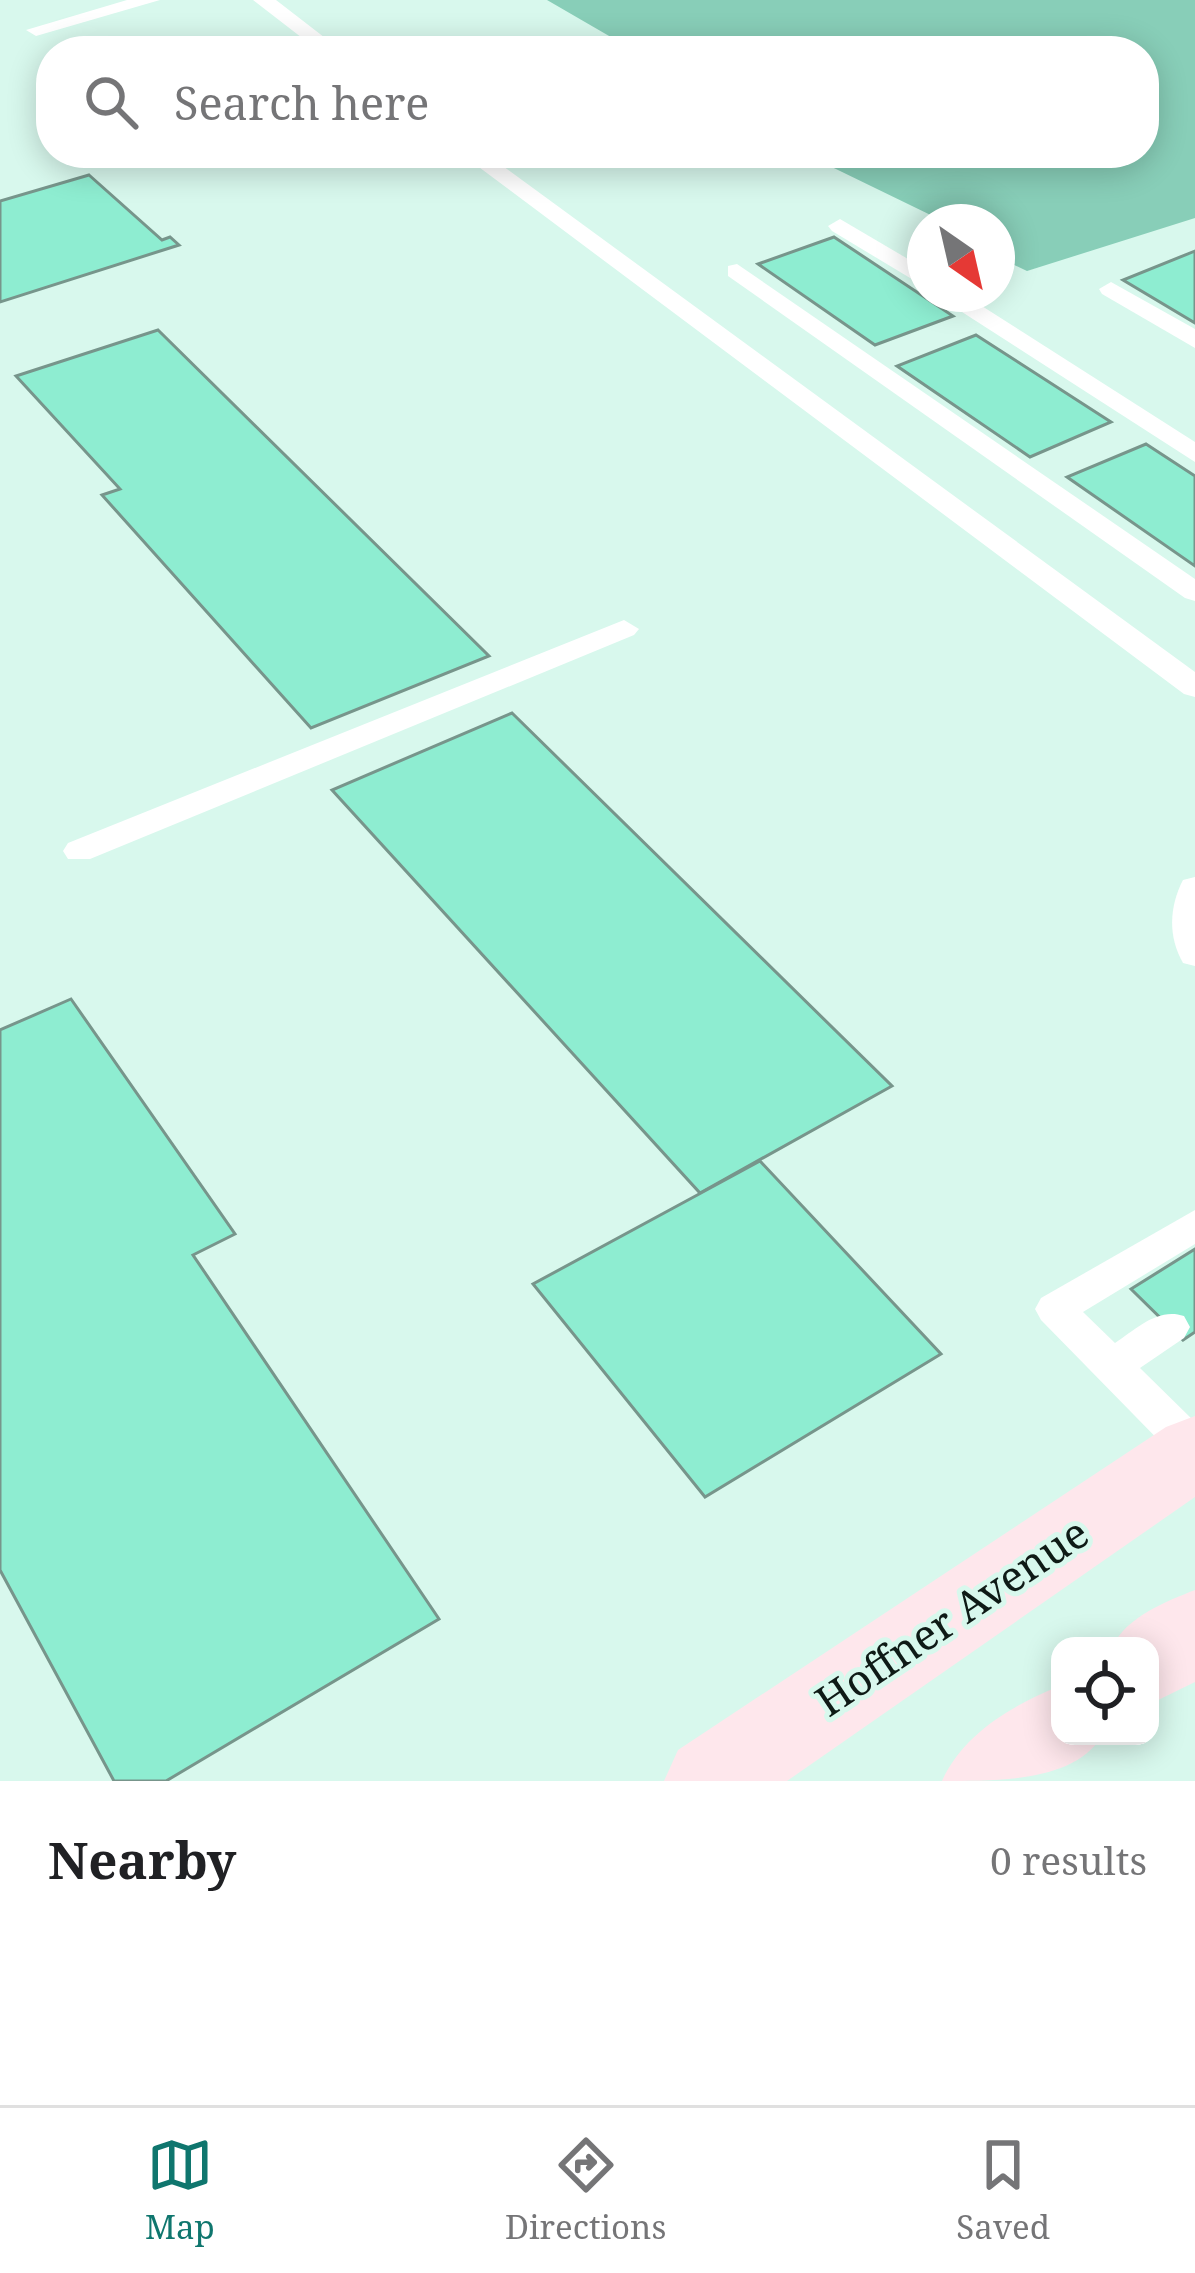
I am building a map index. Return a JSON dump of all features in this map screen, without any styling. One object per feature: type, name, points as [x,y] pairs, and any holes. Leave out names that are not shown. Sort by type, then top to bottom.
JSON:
[{"type":"main road","name":"Hoffner Avenue","points":[[710,1781],[1195,1451]]},
{"type":"main road","points":[[1159,1656],[1195,1630]]},
{"type":"main road","points":[[988,1781],[1051,1736]]},
{"type":"lane","points":[[36,30],[151,0]]},
{"type":"lane","points":[[263,0],[312,36]]},
{"type":"lane","points":[[491,168],[1195,687]]},
{"type":"lane","points":[[840,226],[907,269]]},
{"type":"lane","points":[[737,271],[1195,592]]},
{"type":"lane","points":[[1111,289],[1195,340]]},
{"type":"lane","points":[[974,312],[1195,454]]},
{"type":"lane","points":[[79,851],[624,629]]},
{"type":"lane","points":[[1195,888],[1187,937],[1195,954]]},
{"type":"lane","points":[[1195,1225],[1054,1310],[1195,1451]]},
{"type":"lane","points":[[1112,1366],[1170,1327]]},
{"type":"green space","points":[[547,0],[1195,0],[1195,218],[1027,271],[1015,265],[1015,204],[908,204],[834,168],[1159,168],[1159,36],[609,36]]},
{"type":"building","points":[[89,175],[162,240],[170,237],[179,245],[0,302],[0,201]]},
{"type":"building","points":[[834,237],[907,285],[907,312],[953,316],[875,345],[758,264]]},
{"type":"building","points":[[1195,251],[1195,323],[1123,280]]},
{"type":"building","points":[[158,330],[489,656],[311,728],[102,495],[120,489],[16,376]]},
{"type":"building","points":[[976,335],[1111,422],[1030,457],[897,366]]},
{"type":"building","points":[[1146,444],[1195,476],[1195,566],[1067,477]]},
{"type":"building","points":[[512,713],[892,1086],[700,1193],[332,790]]},
{"type":"building","points":[[71,999],[235,1234],[193,1255],[439,1619],[166,1781],[114,1781],[0,1570],[0,1030]]},
{"type":"building","points":[[760,1161],[941,1354],[705,1497],[533,1284]]},
{"type":"building","points":[[1195,1249],[1195,1332],[1183,1340],[1131,1289]]}]
